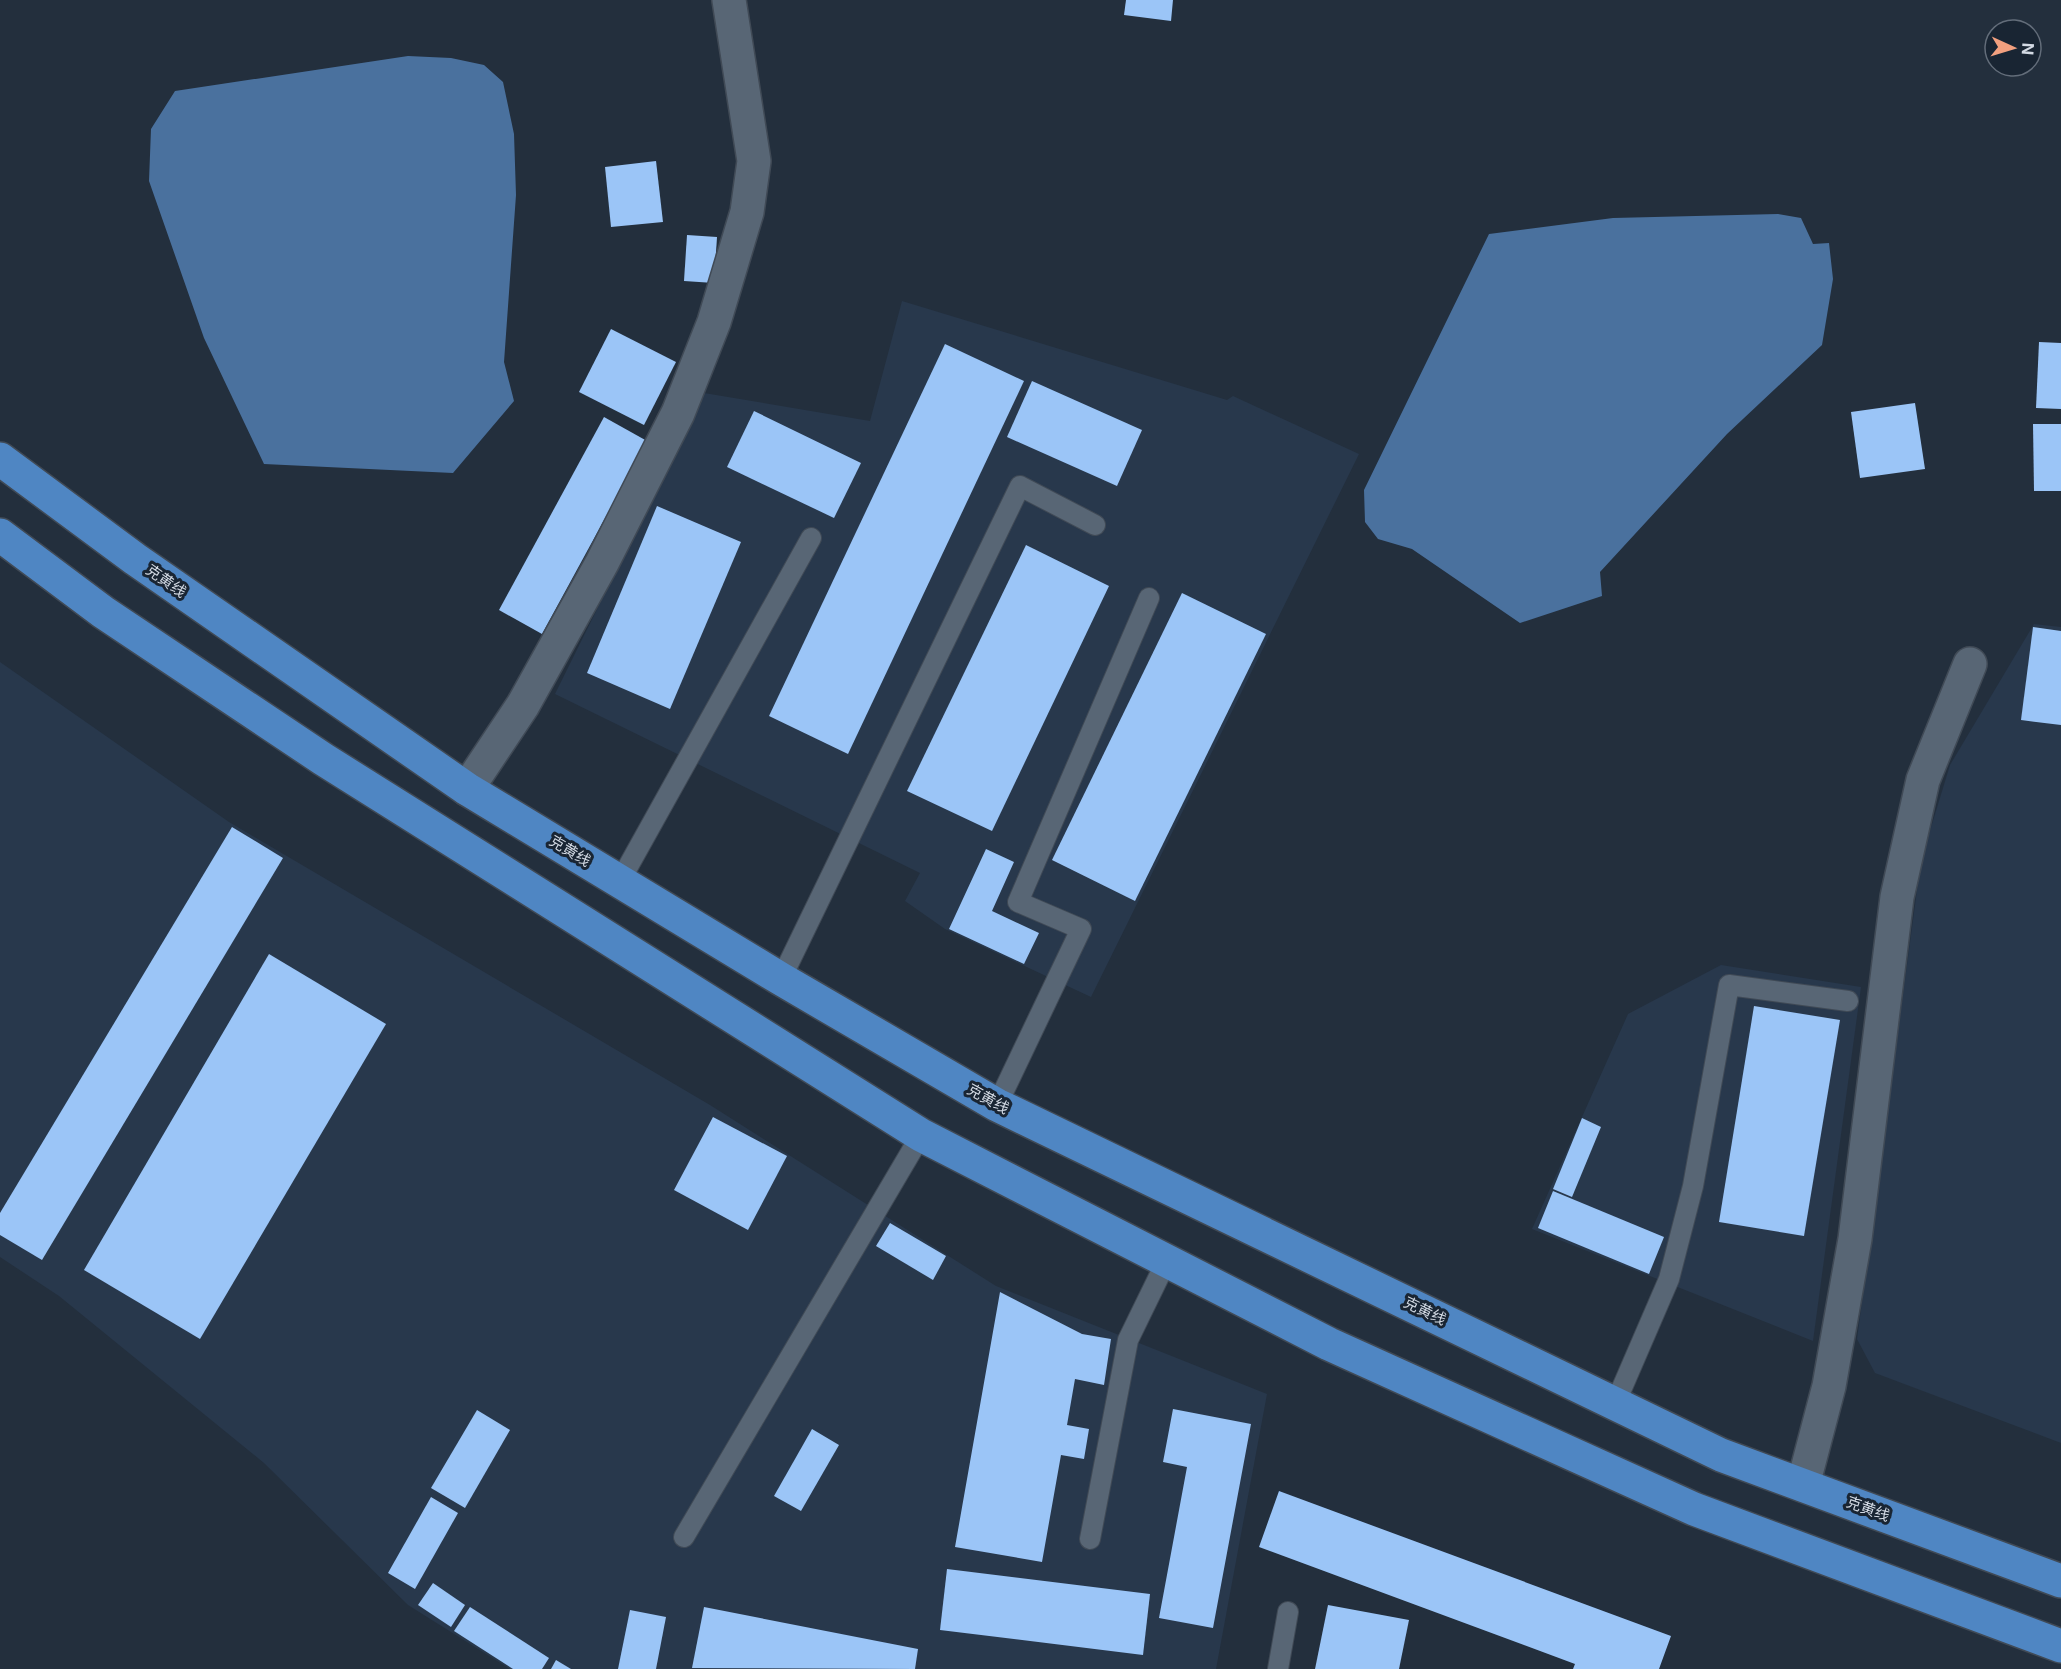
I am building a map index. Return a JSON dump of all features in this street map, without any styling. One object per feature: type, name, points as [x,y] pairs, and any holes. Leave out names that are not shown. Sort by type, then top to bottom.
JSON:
[{"type":"highway","name":"克黄线","points":[[0,459],[135,560],[467,789],[781,979],[997,1105],[1721,1455],[2061,1581]]},
{"type":"highway","points":[[0,535],[103,612],[323,759],[921,1135],[1329,1344],[1694,1509],[2061,1646]]},
{"type":"street","points":[[467,789],[522,705],[602,563],[678,413],[714,322],[747,212],[754,161],[729,0]]},
{"type":"street","points":[[1803,1485],[1829,1386],[1856,1239],[1897,897],[1923,780],[1970,664]]},
{"type":"lane","points":[[781,979],[1020,486],[1095,525]]},
{"type":"lane","points":[[620,881],[812,538]]},
{"type":"lane","points":[[997,1105],[1081,929],[1018,902],[1149,598]]},
{"type":"lane","points":[[1616,1404],[1669,1279],[1693,1186],[1729,985],[1848,1001]]},
{"type":"lane","points":[[684,1537],[921,1135]]},
{"type":"lane","points":[[1090,1539],[1128,1340],[1167,1260]]},
{"type":"lane","points":[[1278,1669],[1288,1612]]},
{"type":"shaded area","points":[[902,301],[1227,400],[1233,396],[1359,454],[1091,997],[945,929],[905,901],[920,873],[555,694],[704,393],[870,421]]},
{"type":"shaded area","points":[[2034,624],[2061,627],[2061,1443],[1875,1373],[1857,1339],[1921,860],[1950,765]]},
{"type":"shaded area","points":[[0,662],[229,822],[710,1105],[996,1286],[1267,1394],[1216,1669],[510,1669],[408,1605],[264,1463],[59,1296],[0,1257]]},
{"type":"shaded area","points":[[1721,965],[1861,987],[1813,1341],[1532,1229],[1628,1014]]},
{"type":"water","points":[[408,56],[451,58],[484,65],[503,82],[514,134],[516,195],[504,362],[514,401],[453,473],[264,464],[204,338],[149,181],[151,129],[175,91]]},
{"type":"water","points":[[1778,214],[1801,218],[1813,244],[1829,243],[1833,279],[1822,345],[1727,434],[1600,572],[1602,596],[1520,623],[1412,549],[1378,539],[1365,522],[1364,490],[1489,234],[1613,218]]},
{"type":"building","points":[[1126,0],[1173,0],[1171,21],[1124,15]]},
{"type":"building","points":[[656,161],[663,222],[611,227],[605,167]]},
{"type":"building","points":[[687,235],[717,237],[714,283],[684,281]]},
{"type":"building","points":[[611,329],[676,362],[644,425],[579,392]]},
{"type":"building","points":[[2039,342],[2061,343],[2061,409],[2036,408]]},
{"type":"building","points":[[945,344],[1024,381],[848,754],[769,716]]},
{"type":"building","points":[[1032,381],[1142,430],[1117,486],[1007,437]]},
{"type":"building","points":[[1915,403],[1925,469],[1860,478],[1851,412]]},
{"type":"building","points":[[754,411],[861,463],[834,518],[727,467]]},
{"type":"building","points":[[604,417],[647,441],[542,634],[499,610]]},
{"type":"building","points":[[2033,424],[2061,424],[2061,491],[2034,491]]},
{"type":"building","points":[[657,506],[741,542],[670,709],[587,673]]},
{"type":"building","points":[[1026,545],[1109,586],[992,831],[907,791]]},
{"type":"building","points":[[1182,593],[1266,634],[1135,901],[1052,860]]},
{"type":"building","points":[[2033,627],[2061,631],[2061,725],[2021,720]]},
{"type":"building","points":[[232,827],[283,858],[42,1260],[0,1235],[0,1213]]},
{"type":"building","points":[[986,849],[1014,862],[992,911],[1039,933],[1024,964],[949,929]]},
{"type":"building","points":[[269,954],[386,1024],[200,1339],[84,1270]]},
{"type":"building","points":[[1754,1006],[1840,1020],[1804,1236],[1719,1222]]},
{"type":"building","points":[[713,1117],[787,1156],[748,1230],[674,1190]]},
{"type":"building","points":[[1582,1118],[1601,1127],[1572,1197],[1553,1189]]},
{"type":"building","points":[[1553,1191],[1664,1237],[1649,1274],[1538,1228]]},
{"type":"building","points":[[890,1223],[946,1256],[933,1280],[876,1246]]},
{"type":"building","points":[[1000,1292],[1082,1334],[1111,1339],[1104,1385],[1075,1379],[1067,1425],[1089,1429],[1084,1459],[1061,1455],[1042,1562],[955,1547]]},
{"type":"building","points":[[1173,1409],[1251,1424],[1213,1628],[1159,1618],[1187,1467],[1163,1462]]},
{"type":"building","points":[[477,1410],[510,1430],[465,1508],[431,1488]]},
{"type":"building","points":[[812,1429],[839,1445],[801,1511],[774,1496]]},
{"type":"building","points":[[1279,1491],[1671,1636],[1659,1669],[1573,1669],[1575,1664],[1259,1547]]},
{"type":"building","points":[[431,1497],[458,1513],[415,1589],[388,1573]]},
{"type":"building","points":[[947,1569],[1150,1594],[1143,1655],[940,1630]]},
{"type":"building","points":[[433,1583],[465,1605],[451,1627],[418,1605]]},
{"type":"building","points":[[1328,1605],[1409,1620],[1399,1669],[1315,1669]]},
{"type":"building","points":[[470,1607],[549,1658],[542,1669],[513,1669],[454,1631]]},
{"type":"building","points":[[704,1607],[918,1649],[915,1669],[692,1668]]},
{"type":"building","points":[[630,1610],[666,1617],[656,1669],[618,1669]]},
{"type":"building","points":[[556,1660],[571,1669],[551,1669]]}]
